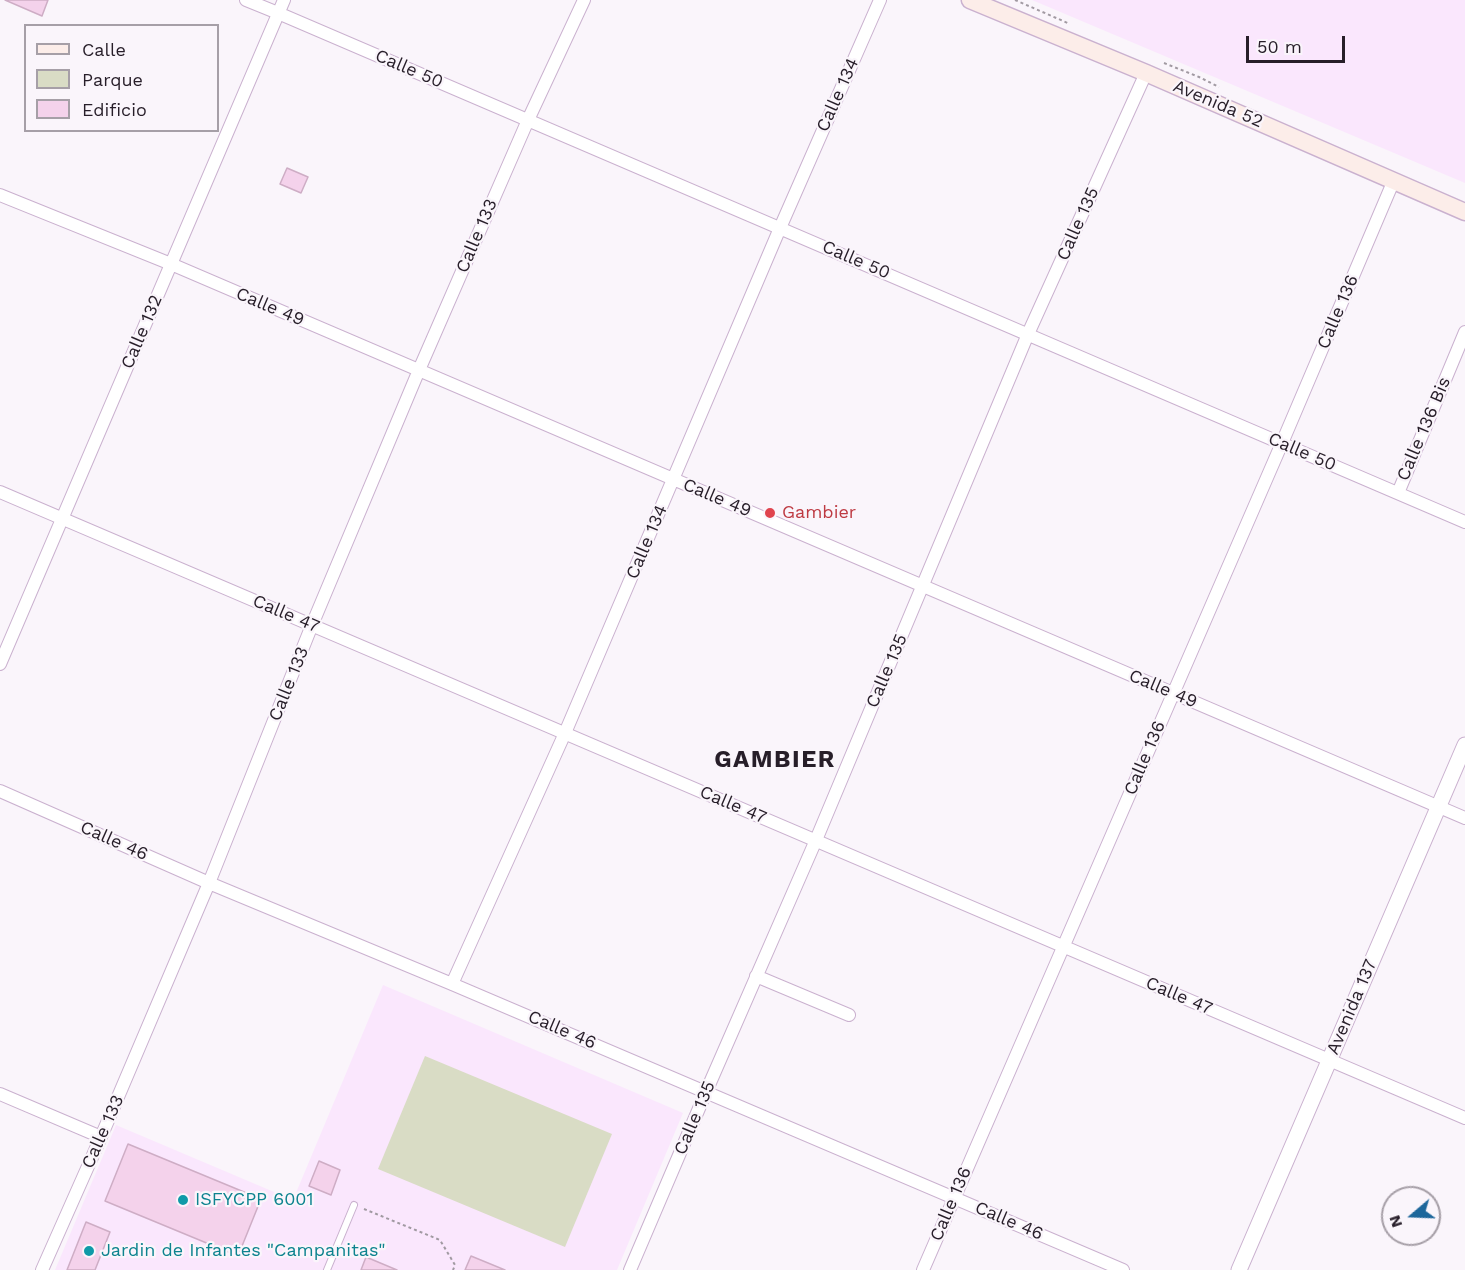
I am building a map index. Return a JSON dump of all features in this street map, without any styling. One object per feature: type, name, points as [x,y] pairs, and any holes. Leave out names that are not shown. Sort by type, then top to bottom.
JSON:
[{"type":"main road","name":"Avenida 52","points":[[970,0],[1146,73],[1465,212]]},
{"type":"street","name":"Calle 50","points":[[246,0],[1465,522]]},
{"type":"street","name":"Calle 132","points":[[0,664],[284,0]]},
{"type":"street","name":"Calle 133","points":[[42,1270],[209,883],[312,626],[419,370],[528,120],[584,0]]},
{"type":"street","name":"Calle 134","points":[[452,984],[565,734],[780,228],[880,0]]},
{"type":"street","name":"Calle 135","points":[[630,1270],[816,840],[1028,334],[1146,73]]},
{"type":"street","name":"Calle 136","points":[[923,1270],[1395,180]]},
{"type":"street","name":"Calle 49","points":[[0,195],[171,264],[1465,818]]},
{"type":"street","name":"Calle 136 Bis","points":[[1398,493],[1465,332]]},
{"type":"street","name":"Calle 47","points":[[0,492],[1465,1118]]},
{"type":"street","name":"Avenida 137","points":[[1239,1270],[1465,745]]},
{"type":"street","name":"Calle 46","points":[[0,791],[209,883],[1123,1270]]},
{"type":"street","points":[[756,976],[849,1015]]},
{"type":"street","points":[[0,1094],[101,1137]]},
{"type":"lane","points":[[327,1270],[354,1205]]},
{"type":"path","points":[[354,1205],[440,1240],[455,1265],[453,1270]]},
{"type":"shaded area","points":[[1032,0],[1465,0],[1465,183]]},
{"type":"shaded area","points":[[383,985],[683,1113],[617,1270],[55,1270],[116,1125],[293,1200]]},
{"type":"green space","points":[[425,1056],[612,1134],[565,1247],[378,1169]]},
{"type":"building","points":[[5,0],[48,0],[42,16]]},
{"type":"building","points":[[287,168],[308,177],[301,193],[280,184]]},
{"type":"building","name":"ISFYCPP 6001","points":[[128,1144],[261,1199],[238,1256],[105,1201]]},
{"type":"building","points":[[319,1161],[340,1170],[331,1195],[309,1186]]},
{"type":"building","name":"Jardin de Infantes \"Campanitas\"","points":[[86,1222],[110,1232],[95,1270],[67,1270]]},
{"type":"building","points":[[471,1256],[505,1270],[465,1270]]},
{"type":"building","points":[[366,1257],[397,1270],[361,1270]]},
{"type":"place","name":"Gambier","points":[[770,513]]},
{"type":"place","name":"ISFYCPP 6001","points":[[183,1200]]},
{"type":"place","name":"Jardin de Infantes \"Campanitas\"","points":[[89,1251]]},
{"type":"district","name":"GAMBIER","points":[[775,760]]}]
